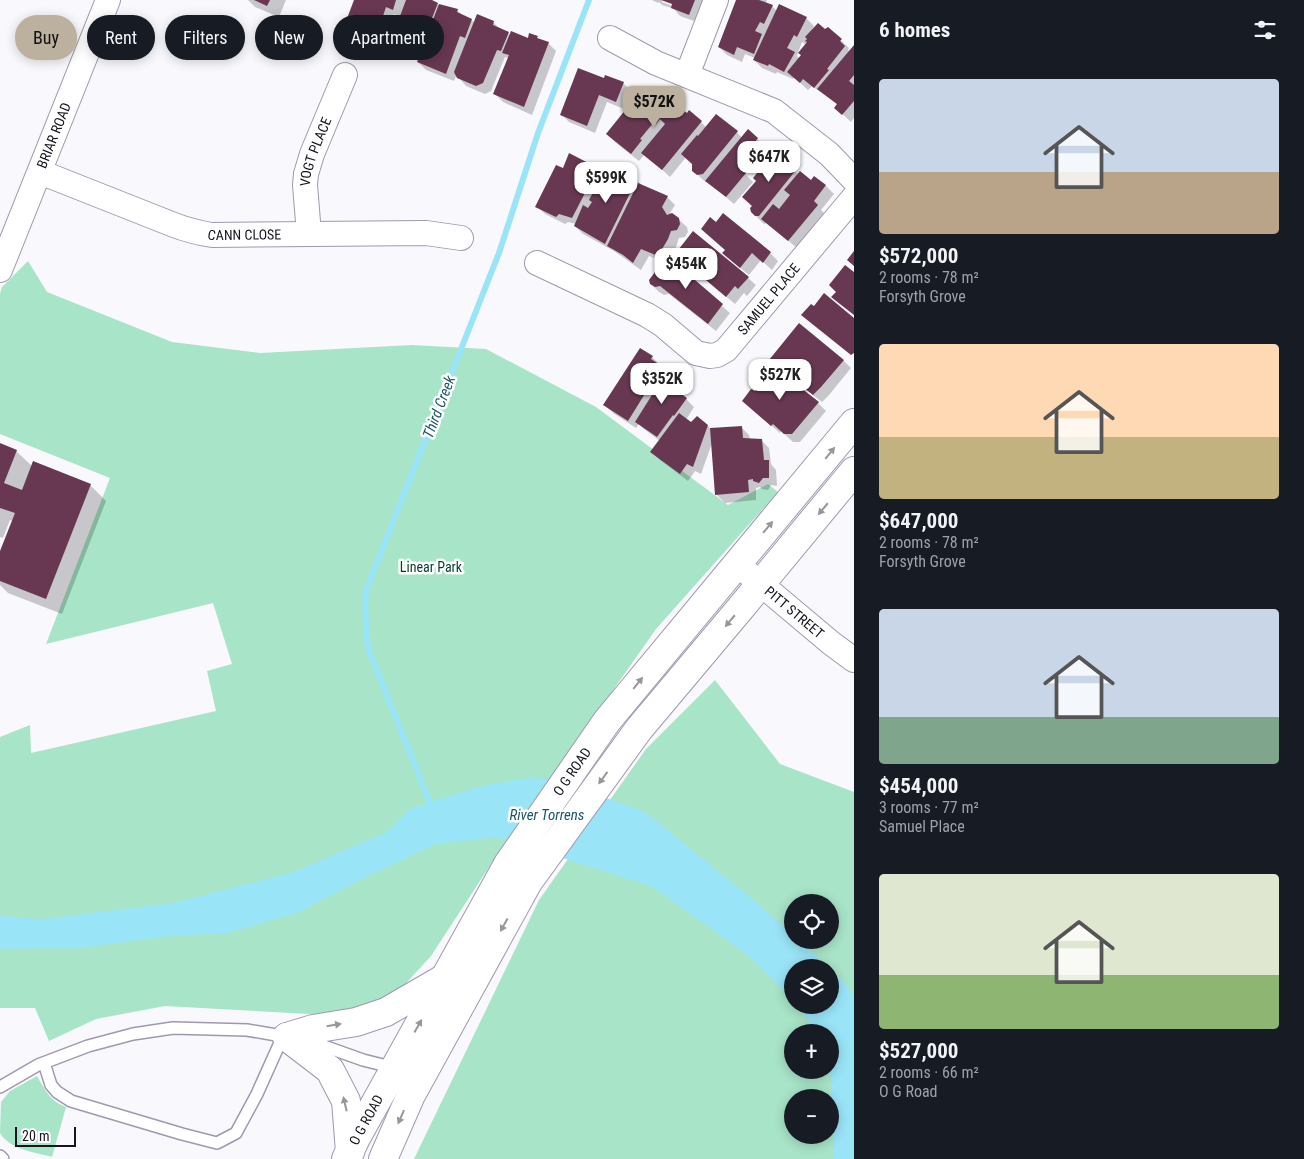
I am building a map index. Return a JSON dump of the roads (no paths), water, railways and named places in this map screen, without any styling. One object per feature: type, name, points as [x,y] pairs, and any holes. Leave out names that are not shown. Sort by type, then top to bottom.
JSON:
[{"type":"main road","name":"O G ROAD","points":[[348,1155],[508,864],[607,721],[854,423]]},
{"type":"main road","name":"O G ROAD","points":[[383,1159],[411,1095],[528,882],[632,738],[854,471]]},
{"type":"main road","points":[[285,1036],[312,1029],[356,1022],[386,1012],[444,978]]},
{"type":"main road","points":[[285,1036],[330,1070],[346,1101],[348,1155]]},
{"type":"main road","points":[[395,1068],[421,1076]]},
{"type":"street","name":"BRIAR ROAD","points":[[0,270],[108,0]]},
{"type":"street","points":[[687,75],[716,0]]},
{"type":"street","points":[[610,38],[656,63],[774,111],[829,154],[854,180]]},
{"type":"street","name":"VOGT PLACE","points":[[309,234],[305,185],[306,174],[312,154],[345,75]]},
{"type":"street","name":"CANN CLOSE","points":[[40,172],[191,231],[212,235],[426,233],[461,238]]},
{"type":"street","name":"SAMUEL PLACE","points":[[537,263],[647,315],[663,325],[696,353],[708,356],[717,355],[726,350],[854,198]]},
{"type":"street","name":"PITT STREET","points":[[737,564],[854,660]]},
{"type":"lane","points":[[0,1087],[44,1063],[88,1046],[133,1034],[173,1028],[248,1030],[285,1036],[306,1040],[363,1060],[395,1068]]},
{"type":"lane","points":[[44,1063],[51,1085],[57,1092],[71,1101],[217,1143],[236,1133],[285,1036]]},
{"type":"lane","points":[[0,1156],[4,1159]]},
{"type":"water","name":"River Torrens","points":[[528,778],[553,779],[645,812],[784,927],[784,949],[809,949],[819,959],[784,959],[784,991],[753,960],[651,886],[496,837],[436,844],[368,876],[297,913],[227,933],[171,936],[87,947],[0,949],[0,916],[42,919],[173,903],[291,873],[387,832],[411,808],[485,785]]},
{"type":"water","points":[[839,977],[847,985],[854,999],[854,1159],[834,1159],[833,1144],[839,1144],[839,1089],[831,1089],[831,1079],[839,1079],[839,1024],[811,1024],[803,1014],[839,1014]]},
{"type":"waterway","name":"Third Creek","points":[[432,808],[368,648],[365,612],[366,590],[499,253],[538,133],[589,0]]},
{"type":"park label","name":"Linear Park","points":[[431,567]]}]
